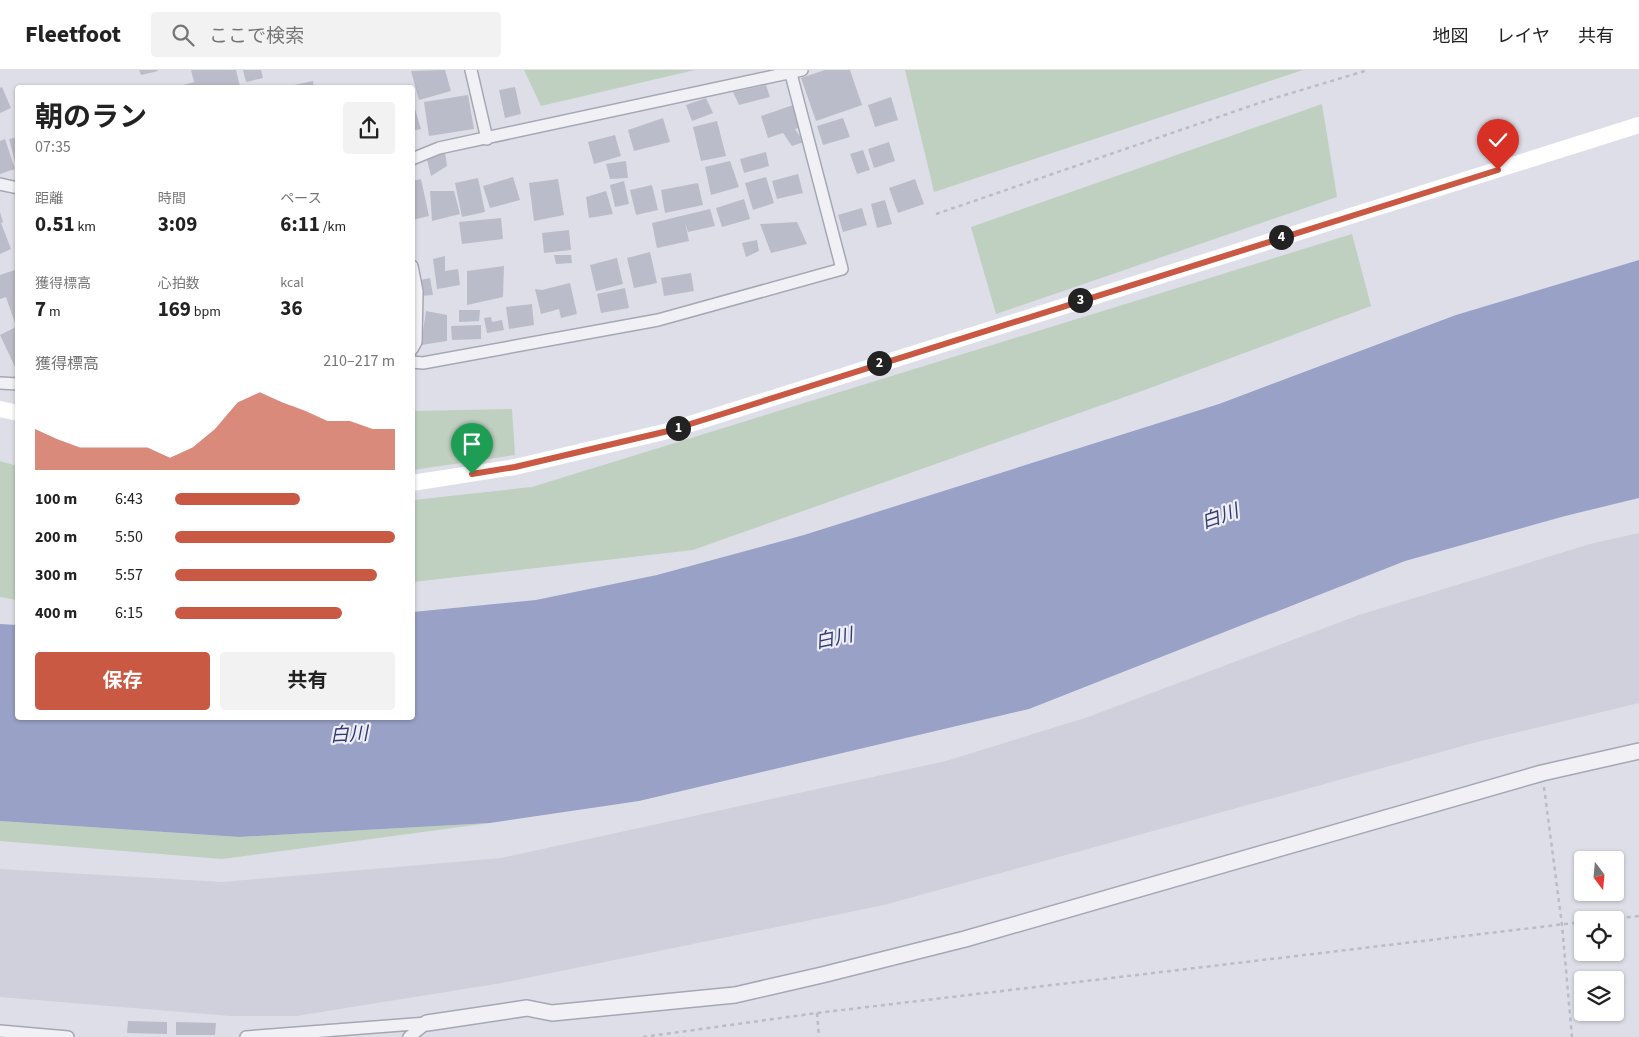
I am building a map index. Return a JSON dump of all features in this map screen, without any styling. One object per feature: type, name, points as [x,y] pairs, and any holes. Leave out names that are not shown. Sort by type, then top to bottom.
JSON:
[{"type":"main road","points":[[415,483],[515,467],[668,431],[1639,125]]},
{"type":"main road","points":[[0,409],[15,412]]},
{"type":"street","points":[[471,70],[486,139]]},
{"type":"street","points":[[415,158],[439,148],[796,72],[842,269],[658,320],[504,350],[424,363],[415,362]]},
{"type":"street","points":[[0,184],[15,187]]},
{"type":"street","points":[[415,281],[417,291],[415,344]]},
{"type":"street","points":[[0,383],[15,384]]},
{"type":"street","points":[[246,1037],[427,1023],[527,1008],[552,1014],[735,995],[965,940],[1542,773],[1639,751]]},
{"type":"street","points":[[409,1037],[427,1023]]},
{"type":"street","points":[[0,1031],[68,1037]]},
{"type":"path","points":[[936,214],[1265,101],[1368,70]]},
{"type":"path","points":[[1542,773],[1562,924],[1572,1037]]},
{"type":"path","points":[[1624,918],[1639,916]]},
{"type":"path","points":[[643,1037],[817,1013],[1574,923]]},
{"type":"path","points":[[817,1013],[819,1037]]},
{"type":"shaded area","points":[[1639,533],[1639,703],[1477,742],[884,905],[502,983],[296,1016],[230,1016],[0,997],[0,869],[222,882],[501,858],[946,761],[1088,717],[1359,615],[1590,544]]},
{"type":"green space","points":[[524,70],[695,70],[541,106]]},
{"type":"green space","points":[[905,70],[1303,70],[934,192]]},
{"type":"green space","points":[[1322,104],[1337,197],[996,314],[971,227]]},
{"type":"green space","points":[[1352,234],[1371,306],[1150,388],[693,550],[415,582],[415,500],[532,487]]},
{"type":"green space","points":[[512,409],[515,455],[415,470],[415,411]]},
{"type":"green space","points":[[0,461],[15,465],[15,600],[0,597]]},
{"type":"green space","points":[[0,821],[239,837],[490,823],[222,859],[0,841]]},
{"type":"water","name":"白川","points":[[1639,260],[1639,498],[1565,516],[1405,561],[1029,709],[639,801],[490,823],[239,837],[0,821],[0,624],[15,625],[15,720],[415,720],[415,612],[536,600],[657,575],[804,535],[1219,404],[1456,315]]},
{"type":"building","points":[[139,70],[157,70],[158,71],[141,75]]},
{"type":"building","points":[[191,70],[236,70],[240,85],[183,85],[194,82]]},
{"type":"building","points":[[243,70],[261,70],[263,78],[246,82]]},
{"type":"building","points":[[445,70],[451,91],[419,100],[411,71]]},
{"type":"building","points":[[825,70],[850,70],[862,105],[816,121],[801,78]]},
{"type":"building","points":[[313,81],[314,85],[294,85]]},
{"type":"building","points":[[766,85],[770,97],[739,105],[733,92]]},
{"type":"building","points":[[2,87],[11,108],[0,113],[0,88]]},
{"type":"building","points":[[515,87],[521,114],[505,118],[499,90]]},
{"type":"building","points":[[468,95],[474,129],[429,136],[424,102]]},
{"type":"building","points":[[891,97],[898,120],[875,127],[868,105]]},
{"type":"building","points":[[706,98],[713,113],[692,121],[686,105]]},
{"type":"building","points":[[793,105],[801,127],[795,129],[804,142],[792,146],[783,133],[768,138],[761,116]]},
{"type":"building","points":[[415,109],[421,129],[415,130]]},
{"type":"building","points":[[663,118],[670,142],[634,151],[628,130]]},
{"type":"building","points":[[843,118],[850,137],[823,145],[817,126]]},
{"type":"building","points":[[717,121],[726,156],[701,161],[693,127]]},
{"type":"building","points":[[615,135],[621,156],[594,164],[588,142]]},
{"type":"building","points":[[15,138],[15,162],[9,139]]},
{"type":"building","points":[[5,139],[15,169],[0,174],[0,141]]},
{"type":"building","points":[[889,142],[895,161],[874,168],[868,149]]},
{"type":"building","points":[[863,150],[870,170],[857,174],[850,154]]},
{"type":"building","points":[[445,152],[447,166],[431,176],[427,160]]},
{"type":"building","points":[[766,152],[769,166],[744,173],[740,159]]},
{"type":"building","points":[[626,161],[628,178],[610,179],[606,164]]},
{"type":"building","points":[[730,161],[739,187],[711,195],[705,167]]},
{"type":"building","points":[[798,174],[803,193],[777,199],[772,181]]},
{"type":"building","points":[[513,177],[520,200],[490,208],[483,186]]},
{"type":"building","points":[[766,177],[774,203],[753,210],[745,183]]},
{"type":"building","points":[[478,178],[485,212],[462,217],[455,183]]},
{"type":"building","points":[[421,179],[429,216],[415,219],[415,180]]},
{"type":"building","points":[[558,179],[564,215],[534,221],[529,183]]},
{"type":"building","points":[[915,179],[924,204],[898,213],[889,188]]},
{"type":"building","points":[[624,181],[629,204],[615,207],[610,185]]},
{"type":"building","points":[[698,183],[703,205],[665,213],[661,190]]},
{"type":"building","points":[[652,185],[658,210],[636,215],[630,190]]},
{"type":"building","points":[[430,191],[454,191],[460,214],[432,221]]},
{"type":"building","points":[[606,191],[613,214],[589,218],[586,197]]},
{"type":"building","points":[[744,199],[750,219],[722,227],[716,208]]},
{"type":"building","points":[[885,200],[892,224],[877,228],[871,204]]},
{"type":"building","points":[[862,208],[867,225],[843,232],[838,215]]},
{"type":"building","points":[[710,209],[715,226],[688,232],[685,222],[689,241],[657,248],[652,223]]},
{"type":"building","points":[[0,212],[3,222],[1,223],[11,249],[0,254]]},
{"type":"building","points":[[501,218],[503,239],[462,244],[459,222]]},
{"type":"building","points":[[797,222],[807,244],[771,253],[760,224]]},
{"type":"building","points":[[569,230],[571,250],[544,253],[542,233]]},
{"type":"building","points":[[757,240],[759,251],[746,257],[742,243]]},
{"type":"building","points":[[650,252],[657,283],[634,288],[627,258]]},
{"type":"building","points":[[554,255],[571,255],[572,263],[556,264]]},
{"type":"building","points":[[445,256],[445,271],[458,269],[460,285],[437,289],[433,259]]},
{"type":"building","points":[[617,258],[623,284],[596,291],[590,265]]},
{"type":"building","points":[[504,266],[503,297],[467,305],[467,271]]},
{"type":"building","points":[[15,270],[15,323],[6,297],[0,299],[0,275]]},
{"type":"building","points":[[691,273],[694,291],[664,296],[661,278]]},
{"type":"building","points":[[430,278],[433,295],[421,296],[421,280]]},
{"type":"building","points":[[570,283],[577,314],[561,318],[559,309],[541,314],[535,289],[542,290]]},
{"type":"building","points":[[625,288],[629,308],[601,313],[597,294]]},
{"type":"building","points":[[532,304],[534,325],[509,329],[506,307]]},
{"type":"building","points":[[459,310],[480,310],[479,321],[459,322]]},
{"type":"building","points":[[426,311],[447,315],[447,341],[421,345]]},
{"type":"building","points":[[491,317],[492,322],[502,320],[504,330],[487,333],[484,318]]},
{"type":"building","points":[[481,325],[481,339],[452,340],[451,326]]},
{"type":"building","points":[[15,328],[15,367],[0,335]]},
{"type":"building","points":[[128,1021],[167,1022],[167,1034],[127,1033]]},
{"type":"building","points":[[176,1022],[216,1023],[215,1035],[176,1035]]},
{"type":"route","points":[[472,474],[515,467],[668,431],[1498,170]]}]
